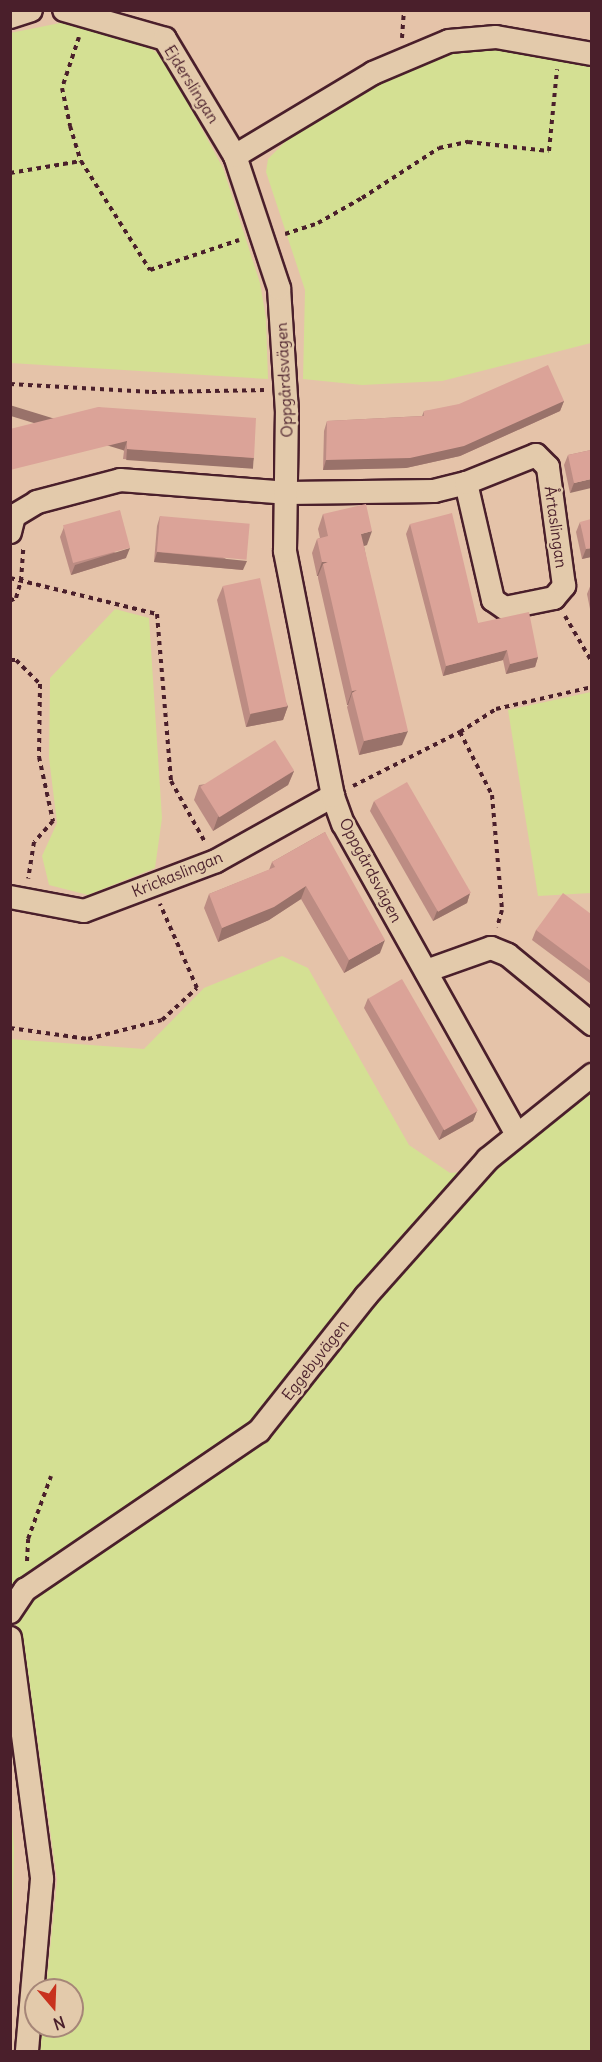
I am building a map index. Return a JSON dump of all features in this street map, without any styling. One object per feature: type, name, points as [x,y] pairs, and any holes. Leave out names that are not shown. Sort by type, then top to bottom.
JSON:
[{"type":"street","points":[[10,17],[31,10]]},
{"type":"street","name":"Ejderslingan","points":[[75,13],[165,39],[235,156]]},
{"type":"street","points":[[235,156],[373,73],[449,41],[496,36],[559,51],[591,54]]},
{"type":"street","name":"Oppgårdsvägen","points":[[235,156],[279,288],[288,493],[285,551],[290,586],[333,796],[343,824],[516,1133]]},
{"type":"street","name":"Årtaslingan","points":[[288,493],[434,491],[466,483],[536,456],[548,467],[564,586],[554,598]]},
{"type":"street","points":[[17,536],[14,516],[37,502],[120,480],[288,493]]},
{"type":"street","points":[[466,483],[493,600],[505,608],[554,598]]},
{"type":"street","name":"Krickaslingan","points":[[19,899],[84,911],[216,861],[333,796]]},
{"type":"street","points":[[426,972],[492,948],[508,955],[591,1024]]},
{"type":"street","name":"Eggebyvägen","points":[[10,1611],[25,1590],[259,1431],[366,1296],[516,1133],[591,1075]]},
{"type":"street","points":[[10,1638],[42,1879],[27,2052]]},
{"type":"path","points":[[402,39],[404,10]]},
{"type":"path","points":[[75,13],[62,88],[81,161],[150,270],[239,240],[262,237],[318,223],[439,148],[468,142],[549,151],[559,51]]},
{"type":"path","points":[[392,43],[412,36]]},
{"type":"path","points":[[10,173],[81,161]]},
{"type":"path","points":[[10,384],[152,392],[285,389]]},
{"type":"path","points":[[10,602],[16,598],[21,581],[17,536]]},
{"type":"path","points":[[10,578],[157,614],[171,781],[216,861]]},
{"type":"path","points":[[554,598],[591,662]]},
{"type":"path","points":[[10,660],[16,660],[40,684],[39,757],[53,821],[33,842],[19,899]]},
{"type":"path","points":[[333,796],[460,732],[496,709],[591,687]]},
{"type":"path","points":[[460,732],[492,795],[502,910],[492,948]]},
{"type":"path","points":[[10,1028],[88,1039],[113,1035],[162,1020],[197,988],[152,884]]},
{"type":"path","points":[[25,1590],[28,1539],[51,1476]]},
{"type":"green space","points":[[65,22],[141,42],[163,57],[223,168],[260,283],[266,318],[268,379],[11,363],[10,33]]},
{"type":"green space","points":[[492,47],[591,62],[591,343],[442,381],[362,385],[303,379],[305,290],[266,172],[268,159],[287,140],[396,72],[455,52]]},
{"type":"green space","points":[[115,609],[149,618],[162,818],[155,868],[88,895],[49,885],[42,856],[57,823],[49,758],[50,678]]},
{"type":"green space","points":[[591,692],[591,893],[538,896],[508,710]]},
{"type":"green space","points":[[282,956],[308,968],[409,1145],[450,1173],[493,1170],[591,1094],[591,2051],[40,2051],[42,2038],[84,2038],[84,1978],[47,1978],[57,1880],[24,1642],[11,1613],[10,1039],[144,1049],[204,988]]},
{"type":"green space","points":[[11,1806],[14,1848],[11,1990]]},
{"type":"building","points":[[548,365],[564,401],[464,446],[410,458],[326,460],[327,421],[424,416],[424,411],[459,404]]},
{"type":"building","points":[[98,407],[256,418],[254,458],[127,449],[127,441],[10,470],[10,429]]},
{"type":"building","points":[[591,450],[591,479],[574,483],[568,455]]},
{"type":"building","points":[[366,504],[372,531],[361,534],[408,731],[364,741],[352,693],[357,690],[352,691],[323,564],[328,562],[322,562],[317,539],[328,536],[323,514]]},
{"type":"building","points":[[120,510],[130,548],[73,563],[63,525]]},
{"type":"building","points":[[452,513],[478,623],[529,612],[538,657],[510,664],[507,650],[446,666],[410,524]]},
{"type":"building","points":[[160,516],[250,524],[247,560],[157,552]]},
{"type":"building","points":[[591,519],[591,548],[586,549],[580,522]]},
{"type":"building","points":[[260,578],[287,706],[250,714],[223,586]]},
{"type":"building","points":[[275,740],[294,771],[219,817],[200,787]]},
{"type":"building","points":[[407,782],[471,893],[438,912],[374,801]]},
{"type":"building","points":[[325,832],[385,940],[349,960],[306,886],[274,907],[222,928],[209,894],[275,867],[272,862]]},
{"type":"building","points":[[563,893],[591,914],[591,971],[536,930]]},
{"type":"building","points":[[402,979],[478,1111],[444,1130],[368,999]]}]
